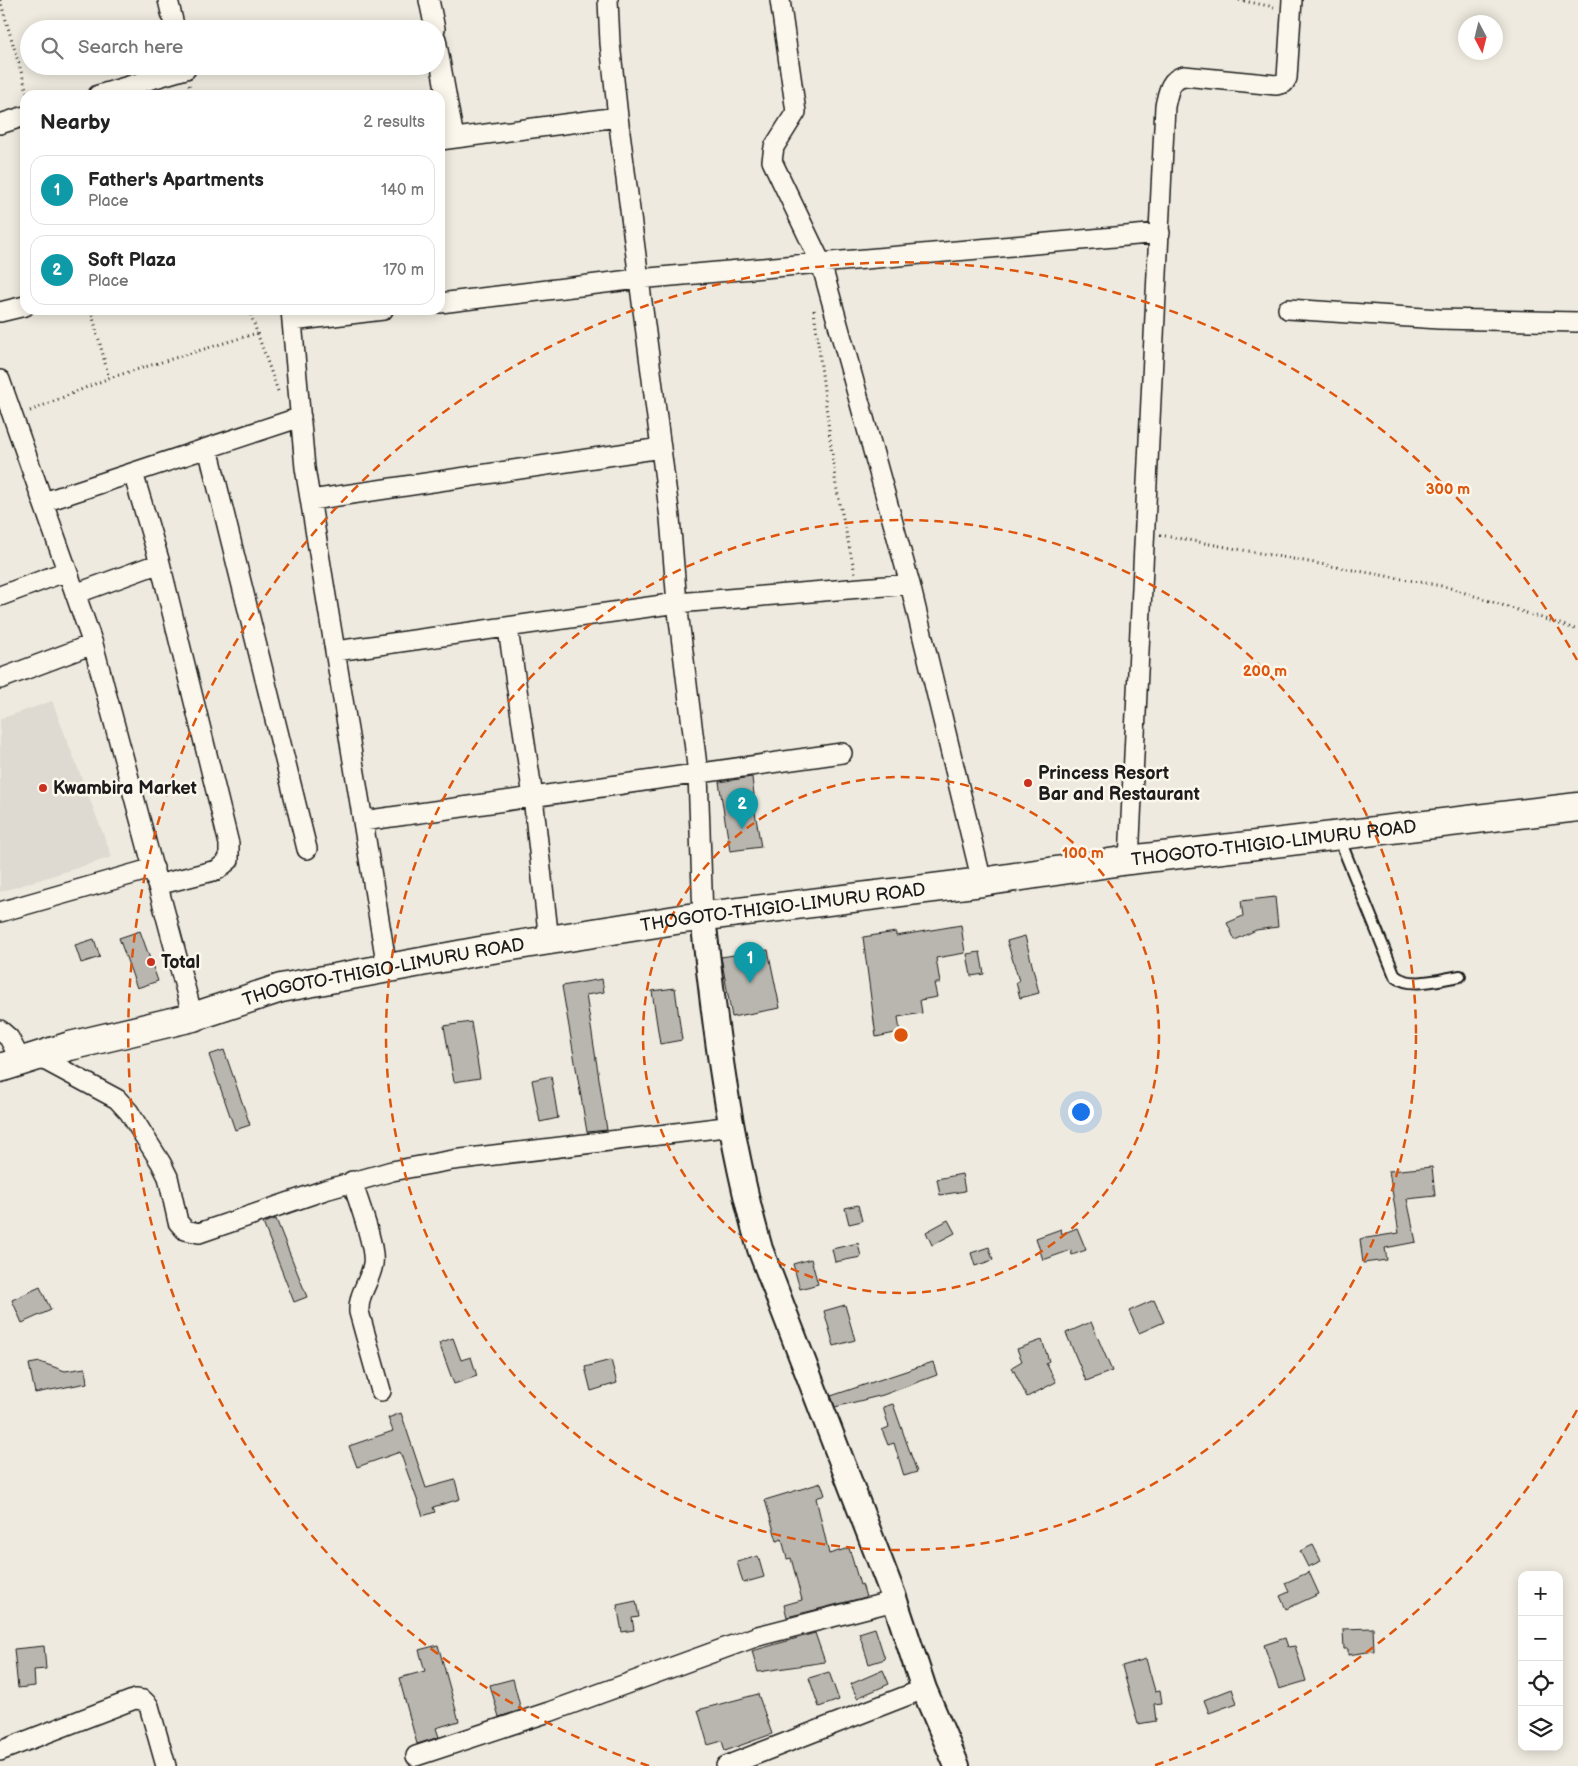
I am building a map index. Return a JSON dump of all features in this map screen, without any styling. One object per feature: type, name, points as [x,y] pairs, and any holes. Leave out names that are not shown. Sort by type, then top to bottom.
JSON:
[{"type":"highway","name":"THOGOTO-THIGIO-LIMURU ROAD","points":[[19,1062],[193,1016],[281,988],[480,951],[549,942],[703,916],[982,882],[1129,860],[1578,807]]},
{"type":"street","points":[[168,0],[173,20]]},
{"type":"street","points":[[430,0],[433,20]]},
{"type":"street","points":[[608,0],[618,117],[670,518],[698,774],[703,916],[716,1039],[748,1208],[760,1249],[894,1601],[924,1689],[957,1766]]},
{"type":"street","points":[[780,0],[796,112],[774,147],[772,161],[820,263],[910,584],[982,882]]},
{"type":"street","points":[[1129,860],[1165,106],[1170,86],[1178,77],[1276,85],[1284,83],[1287,78],[1292,5]]},
{"type":"street","points":[[115,90],[166,75]]},
{"type":"street","points":[[440,75],[442,90]]},
{"type":"street","points":[[445,121],[447,139],[618,117]]},
{"type":"street","points":[[0,124],[20,118]]},
{"type":"street","points":[[445,302],[638,279],[1160,233]]},
{"type":"street","points":[[0,312],[20,307]]},
{"type":"street","points":[[1288,309],[1439,319],[1578,322]]},
{"type":"street","points":[[292,315],[295,419],[311,500],[388,968]]},
{"type":"street","points":[[0,380],[93,644],[193,1016]]},
{"type":"street","points":[[44,502],[295,419]]},
{"type":"street","points":[[208,448],[307,850]]},
{"type":"street","points":[[311,500],[661,448]]},
{"type":"street","points":[[0,912],[155,876],[216,870],[229,860],[229,844],[160,563],[132,473]]},
{"type":"street","points":[[75,594],[160,563]]},
{"type":"street","points":[[0,596],[67,571]]},
{"type":"street","points":[[336,651],[508,629],[678,603],[910,584]]},
{"type":"street","points":[[508,629],[533,797],[549,942]]},
{"type":"street","points":[[0,679],[93,644]]},
{"type":"street","points":[[363,821],[842,753]]},
{"type":"street","points":[[0,1030],[9,1038],[19,1062],[117,1099],[129,1112],[162,1163],[168,1177],[178,1222],[185,1230],[199,1233],[207,1232],[268,1208],[352,1181],[392,1171],[453,1160],[733,1126]]},
{"type":"street","points":[[352,1181],[373,1251],[373,1264],[358,1302],[359,1312],[381,1391]]},
{"type":"street","points":[[416,1756],[568,1705],[758,1636],[894,1601]]},
{"type":"street","points":[[726,1766],[924,1689]]},
{"type":"street","points":[[0,1751],[135,1699],[143,1700],[149,1706],[166,1766]]},
{"type":"lane","points":[[1338,834],[1395,976],[1401,981],[1412,983],[1460,976]]},
{"type":"path","points":[[0,0],[20,68]]},
{"type":"path","points":[[1239,0],[1292,5]]},
{"type":"path","points":[[22,75],[27,90]]},
{"type":"path","points":[[813,302],[836,486],[858,587]]},
{"type":"path","points":[[92,315],[109,378]]},
{"type":"path","points":[[251,315],[295,419]]},
{"type":"path","points":[[13,419],[109,378],[257,333]]},
{"type":"path","points":[[1144,533],[1447,587],[1578,630]]},
{"type":"shaded area","name":"Kwambira Market","points":[[52,701],[112,857],[0,892],[0,719]]},
{"type":"building","points":[[752,777],[754,795],[752,795],[761,847],[730,851],[719,782]]},
{"type":"building","points":[[1275,897],[1278,927],[1256,930],[1235,940],[1227,923],[1243,916],[1241,901]]},
{"type":"building","points":[[961,925],[965,953],[936,958],[940,983],[934,983],[937,997],[920,1000],[922,1013],[898,1017],[900,1032],[876,1037],[863,937],[896,932],[896,936]]},
{"type":"building","points":[[140,931],[158,981],[137,988],[119,938]]},
{"type":"building","points":[[1025,936],[1039,993],[1020,998],[1016,982],[1019,981],[1007,941]]},
{"type":"building","points":[[94,939],[100,957],[81,963],[75,945]]},
{"type":"building","points":[[768,950],[780,1008],[732,1017],[721,957]]},
{"type":"building","points":[[980,952],[984,974],[971,976],[967,954]]},
{"type":"building","points":[[602,979],[604,992],[586,995],[607,1130],[587,1132],[562,986]]},
{"type":"building","points":[[675,988],[682,1040],[660,1044],[652,991]]},
{"type":"building","points":[[471,1022],[480,1078],[454,1082],[444,1026]]},
{"type":"building","points":[[224,1050],[250,1125],[235,1130],[209,1055]]},
{"type":"building","points":[[551,1076],[558,1118],[540,1122],[532,1080]]},
{"type":"building","points":[[1432,1167],[1435,1196],[1407,1199],[1416,1242],[1385,1248],[1387,1260],[1363,1263],[1360,1239],[1399,1233],[1389,1171]]},
{"type":"building","points":[[962,1174],[965,1191],[940,1195],[937,1179]]},
{"type":"building","points":[[858,1205],[862,1221],[849,1224],[845,1208]]},
{"type":"building","points":[[276,1219],[307,1297],[294,1302],[263,1223]]},
{"type":"building","points":[[948,1220],[955,1233],[932,1245],[926,1232]]},
{"type":"building","points":[[1077,1228],[1086,1250],[1072,1255],[1071,1250],[1043,1260],[1036,1238],[1061,1229],[1062,1234]]},
{"type":"building","points":[[858,1243],[861,1257],[835,1262],[832,1249]]},
{"type":"building","points":[[989,1247],[993,1260],[975,1266],[971,1253]]},
{"type":"building","points":[[811,1259],[818,1284],[800,1289],[793,1264]]},
{"type":"building","points":[[40,1287],[51,1310],[22,1323],[12,1300]]},
{"type":"building","points":[[1154,1300],[1164,1322],[1139,1333],[1129,1311]]},
{"type":"building","points":[[845,1305],[855,1340],[834,1346],[824,1311]]},
{"type":"building","points":[[1091,1322],[1112,1371],[1086,1381],[1066,1333]]},
{"type":"building","points":[[453,1338],[461,1360],[471,1357],[477,1376],[454,1384],[439,1343]]},
{"type":"building","points":[[1042,1340],[1049,1361],[1046,1363],[1056,1382],[1027,1397],[1012,1367],[1022,1361],[1017,1349]]},
{"type":"building","points":[[611,1360],[617,1383],[591,1391],[585,1367]]},
{"type":"building","points":[[40,1362],[65,1371],[85,1368],[87,1383],[35,1393],[29,1364]]},
{"type":"building","points":[[933,1362],[937,1375],[883,1395],[835,1407],[831,1396]]},
{"type":"building","points":[[893,1404],[917,1472],[904,1476],[894,1443],[888,1445],[882,1430],[889,1427],[883,1407]]},
{"type":"building","points":[[401,1413],[426,1488],[455,1480],[460,1499],[433,1507],[435,1512],[423,1516],[400,1452],[357,1467],[349,1446],[393,1431],[388,1418]]},
{"type":"building","points":[[821,1483],[825,1495],[816,1498],[829,1554],[849,1548],[860,1585],[862,1584],[866,1597],[787,1617],[784,1605],[802,1600],[791,1558],[787,1559],[782,1539],[777,1541],[765,1500]]},
{"type":"building","points":[[1313,1545],[1321,1561],[1308,1567],[1300,1551]]},
{"type":"building","points":[[758,1556],[764,1577],[743,1583],[737,1562]]},
{"type":"building","points":[[1309,1572],[1319,1594],[1286,1609],[1280,1596],[1289,1592],[1285,1583]]},
{"type":"building","points":[[636,1601],[639,1617],[632,1618],[634,1630],[622,1632],[617,1605]]},
{"type":"building","points":[[875,1628],[885,1659],[869,1664],[859,1633]]},
{"type":"building","points":[[1373,1628],[1374,1651],[1348,1655],[1348,1649],[1344,1649],[1343,1629]]},
{"type":"building","points":[[815,1633],[825,1662],[758,1672],[752,1651]]},
{"type":"building","points":[[1285,1638],[1288,1647],[1295,1646],[1306,1681],[1279,1689],[1264,1645]]},
{"type":"building","points":[[438,1645],[459,1721],[436,1728],[439,1737],[417,1744],[399,1678],[425,1671],[419,1650]]},
{"type":"building","points":[[44,1646],[46,1669],[34,1670],[35,1686],[18,1688],[14,1649]]},
{"type":"building","points":[[1146,1659],[1155,1691],[1160,1690],[1162,1703],[1154,1704],[1156,1721],[1138,1724],[1122,1666]]},
{"type":"building","points":[[883,1670],[889,1684],[857,1698],[851,1684]]},
{"type":"building","points":[[829,1672],[839,1700],[819,1707],[809,1678]]},
{"type":"building","points":[[513,1679],[521,1710],[499,1717],[490,1685]]},
{"type":"building","points":[[1232,1689],[1237,1703],[1209,1713],[1204,1700]]},
{"type":"building","points":[[758,1694],[772,1734],[725,1751],[722,1741],[708,1745],[698,1710]]},
{"type":"place","name":"Princess Resort Bar and Restaurant","points":[[1028,783]]},
{"type":"place","name":"Kwambira Market","points":[[43,788]]},
{"type":"place","name":"Soft Plaza","points":[[742,829]]},
{"type":"place","name":"Total","points":[[151,962]]},
{"type":"place","name":"Father's Apartments","points":[[750,983]]}]
